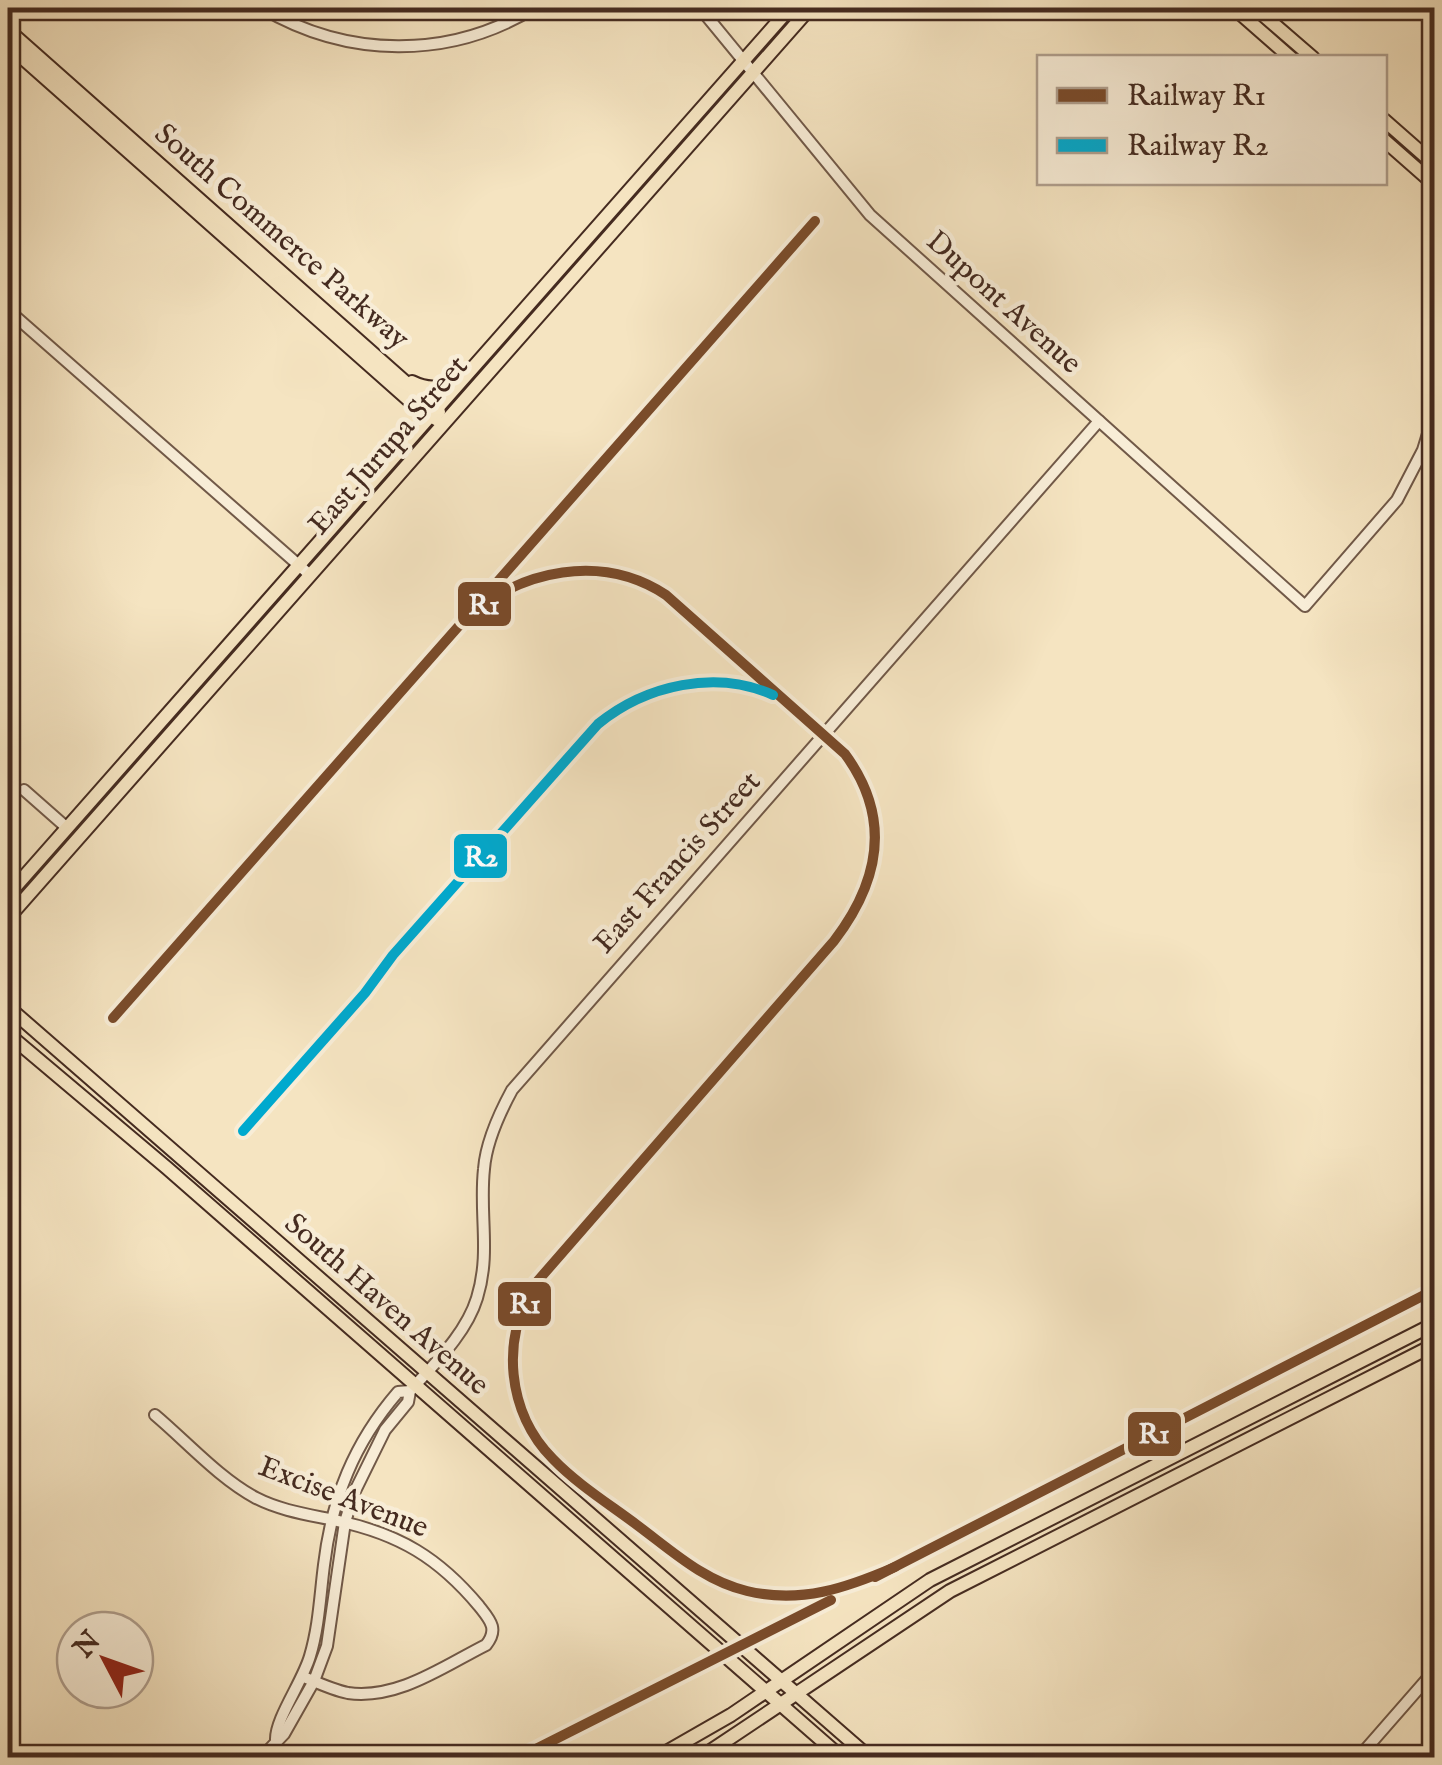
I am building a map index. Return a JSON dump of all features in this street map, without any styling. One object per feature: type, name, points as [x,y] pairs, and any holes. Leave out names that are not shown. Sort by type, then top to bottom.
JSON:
[{"type":"main road","name":"East Jurupa Street","points":[[8,895],[298,564],[437,416],[747,66],[790,8]]},
{"type":"main road","name":"East Jurupa Street","points":[[8,918],[310,575],[469,373],[747,66],[810,8]]},
{"type":"main road","points":[[1234,8],[1287,55]]},
{"type":"main road","points":[[1254,8],[1309,55]]},
{"type":"main road","name":"South Commerce Parkway","points":[[8,30],[401,377],[437,416]]},
{"type":"main road","name":"South Commerce Parkway","points":[[8,45],[437,416]]},
{"type":"main road","points":[[1387,123],[1434,164]]},
{"type":"main road","points":[[1387,143],[1434,184]]},
{"type":"main road","points":[[401,377],[430,388],[445,387],[469,373]]},
{"type":"main road","points":[[194,706],[190,700],[193,692],[225,655],[230,641]]},
{"type":"main road","points":[[118,791],[124,775],[160,734],[159,720]]},
{"type":"main road","name":"South Haven Avenue","points":[[8,1007],[870,1758]]},
{"type":"main road","name":"South Haven Avenue","points":[[8,1034],[842,1758]]},
{"type":"main road","points":[[656,1758],[731,1714],[930,1580],[1434,1324]]},
{"type":"main road","points":[[700,1758],[950,1590],[1434,1345]]},
{"type":"street","points":[[262,8],[330,38],[386,47],[468,38],[534,8]]},
{"type":"street","name":"Dupont Avenue","points":[[700,8],[868,214],[1305,606],[1397,500],[1422,450],[1434,414]]},
{"type":"street","points":[[9,313],[310,575]]},
{"type":"street","name":"East Francis Street","points":[[261,1758],[276,1740],[276,1728],[309,1679],[330,1627],[345,1522],[370,1458],[385,1430],[408,1402],[413,1388],[452,1343],[476,1302],[486,1248],[484,1166],[499,1114],[512,1090],[1099,421]]},
{"type":"street","points":[[24,790],[66,826]]},
{"type":"street","name":"East Francis Street","points":[[309,1679],[331,1519],[341,1484],[363,1436],[398,1392],[413,1388]]},
{"type":"street","name":"Excise Avenue","points":[[155,1415],[258,1498],[289,1510],[345,1522],[396,1540],[437,1561],[493,1624],[490,1641],[406,1686],[381,1693],[348,1692],[309,1679]]},
{"type":"street","points":[[1358,1758],[1434,1671]]},
{"type":"railway","points":[[485,596],[815,221]]},
{"type":"railway","points":[[113,1018],[465,619],[487,602],[511,588],[562,572],[615,574],[666,595],[845,754],[870,802],[874,825],[870,872],[862,895],[834,941],[535,1284],[524,1305],[513,1351],[518,1398],[538,1440],[562,1468],[676,1555],[717,1580],[767,1595],[805,1595],[841,1587],[895,1567]]},
{"type":"railway","points":[[243,1131],[598,724],[638,699],[682,685],[728,683],[773,695]]},
{"type":"rail line","name":"R1","points":[[485,596],[815,221]]},
{"type":"rail line","name":"R1","points":[[113,1018],[465,619],[487,602],[511,588],[562,572],[615,574],[666,595],[845,754],[870,802],[874,825],[870,872],[862,895],[834,941],[535,1284],[524,1305],[513,1351],[518,1398],[538,1440],[562,1468],[676,1555],[717,1580],[767,1595],[805,1595],[841,1587],[895,1567]]},
{"type":"rail line","name":"R2","points":[[243,1131],[598,724],[638,699],[682,685],[728,683],[773,695]]},
{"type":"rail line","name":"R1","points":[[875,1577],[1434,1290]]},
{"type":"rail line","name":"R1","points":[[518,1758],[831,1600]]}]
